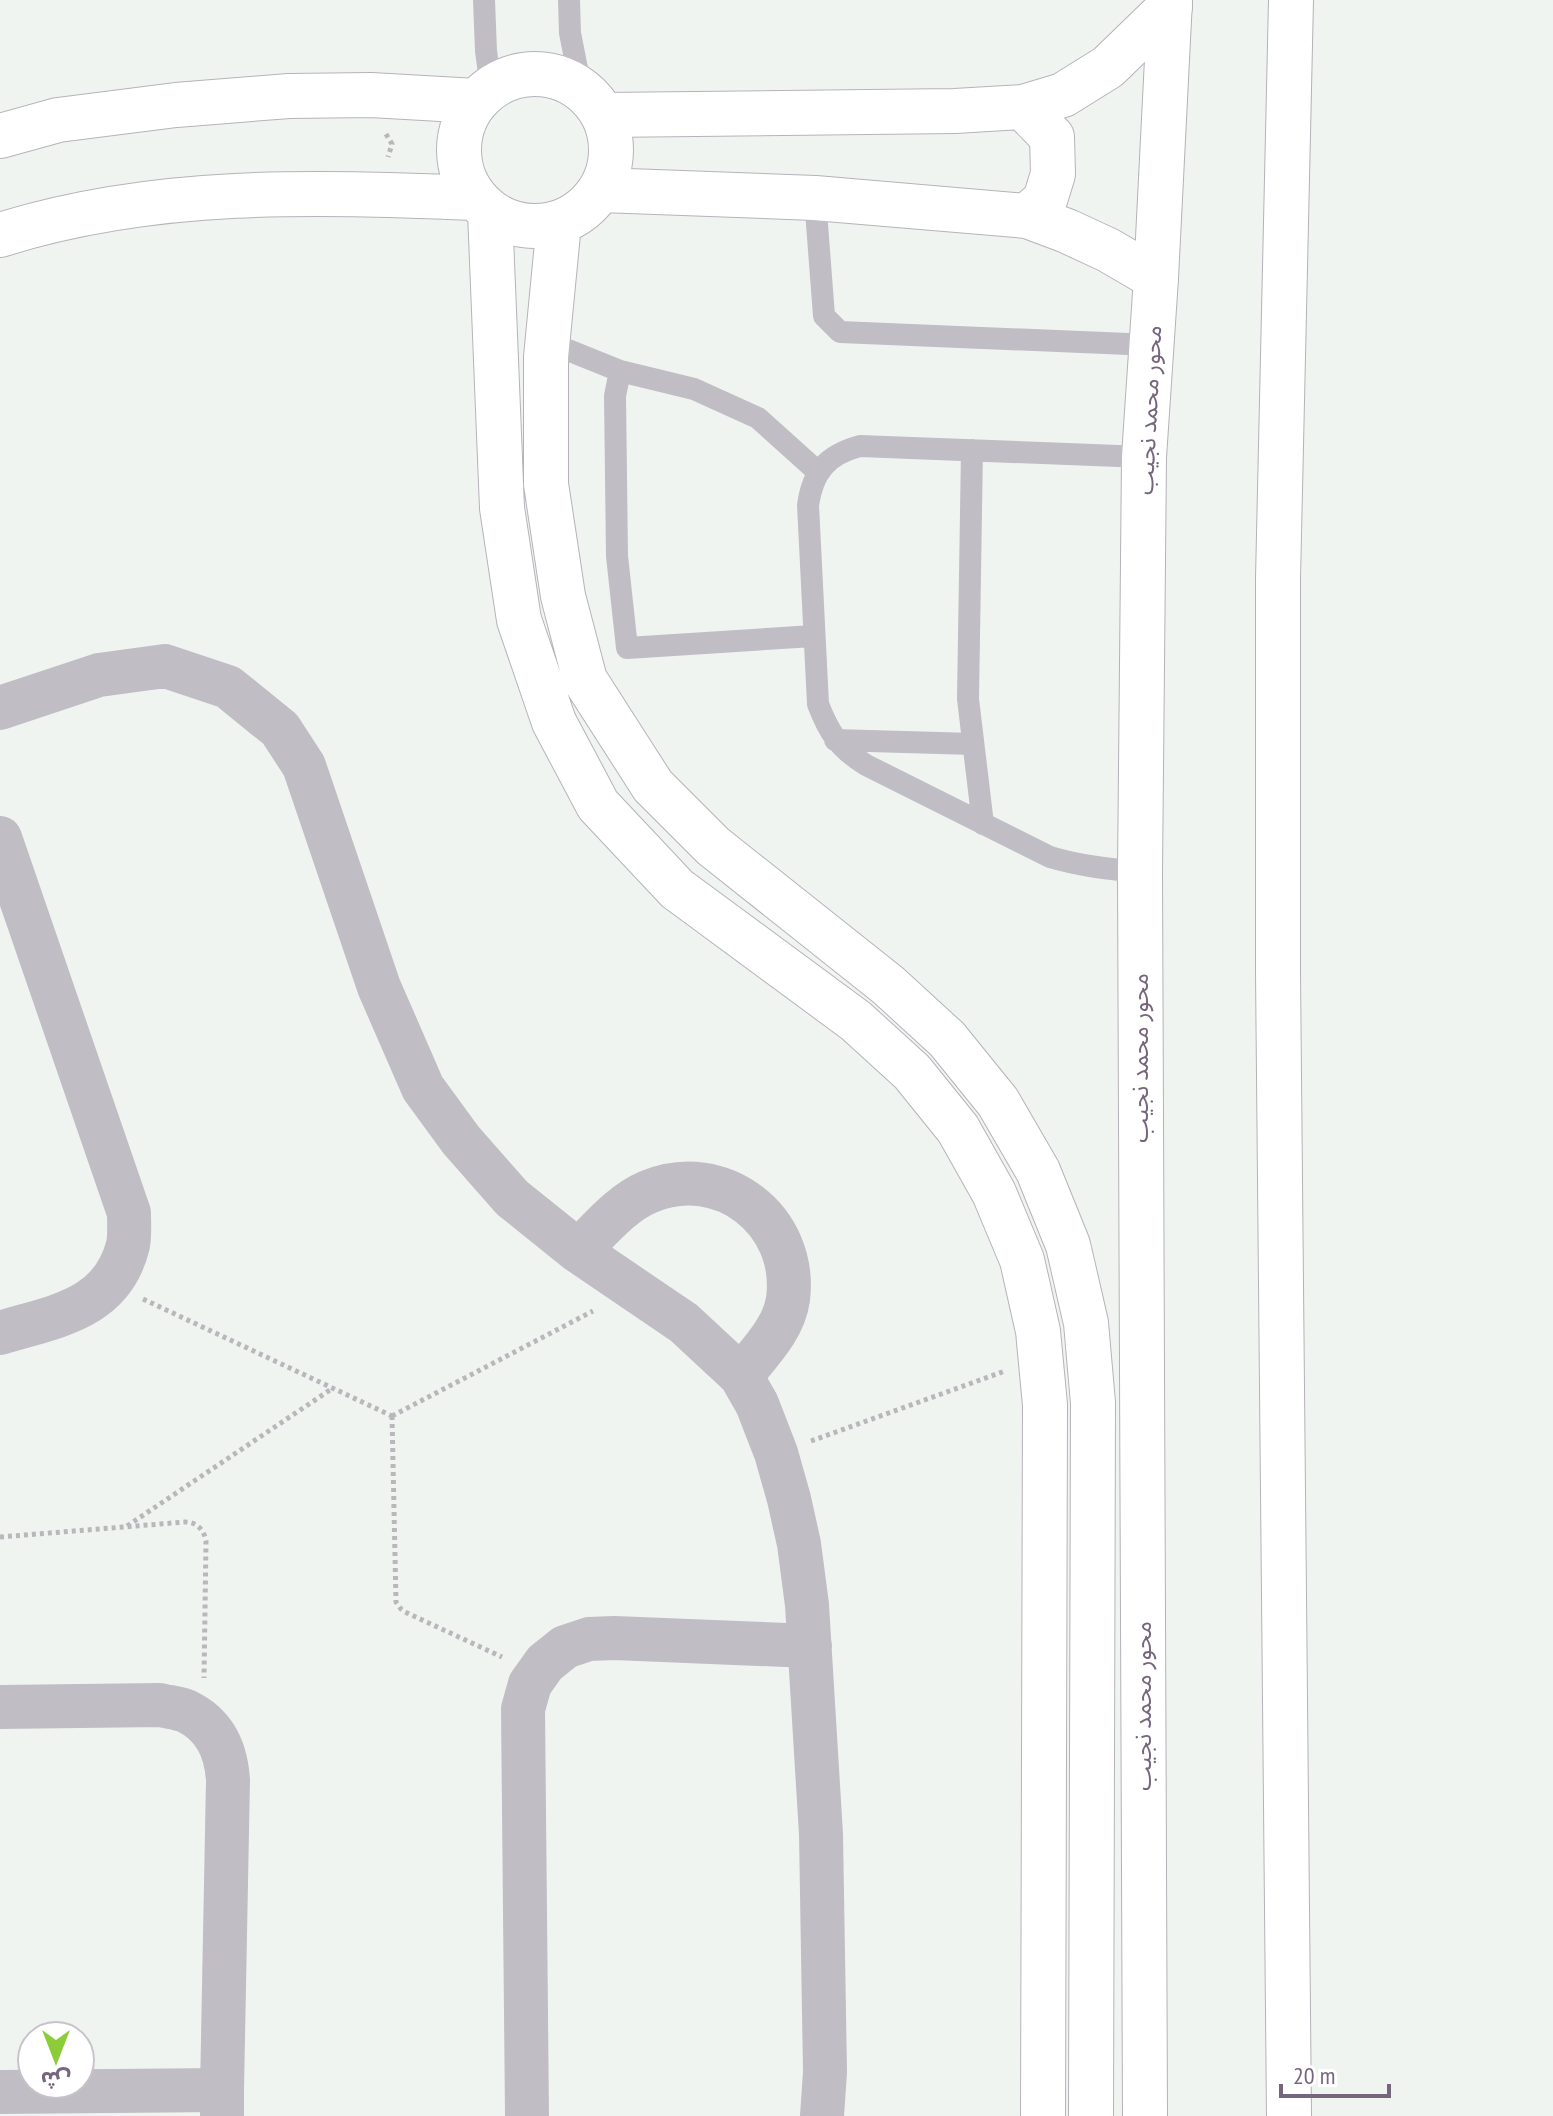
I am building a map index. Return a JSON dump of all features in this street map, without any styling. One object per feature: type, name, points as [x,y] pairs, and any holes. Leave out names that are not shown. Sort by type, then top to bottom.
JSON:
[{"type":"street","points":[[1289,2116],[1278,941],[1278,579],[1291,0]]},
{"type":"street","points":[[592,102],[955,111],[1023,107],[1063,95],[1108,67],[1170,4]]},
{"type":"street","name":"محور محمد نجيب","points":[[1145,2116],[1140,872],[1144,457],[1170,4]]},
{"type":"street","points":[[536,74],[560,78],[592,102],[610,134],[612,153],[609,172],[590,204],[559,223],[542,226],[524,226],[506,221],[482,205],[463,175],[458,149],[463,123],[484,94],[512,77],[536,74]]},
{"type":"street","points":[[0,136],[58,120],[176,105],[289,96],[484,94]]},
{"type":"street","points":[[1023,107],[1052,137],[1053,174],[1045,200],[1027,216]]},
{"type":"street","points":[[601,190],[815,198],[1027,216],[1108,250],[1156,278]]},
{"type":"street","points":[[0,235],[139,203],[210,197],[362,194],[482,205]]},
{"type":"street","points":[[482,205],[502,508],[519,620],[554,722],[598,805],[677,889],[856,1021],[912,1072],[958,1129],[994,1193],[1022,1260],[1038,1331],[1045,1405],[1043,2116]]},
{"type":"street","points":[[559,223],[548,342],[546,484],[563,596],[585,680],[653,786],[713,846],[888,985],[947,1039],[998,1102],[1038,1171],[1068,1245],[1086,1323],[1093,1403],[1091,2116]]},
{"type":"street","points":[[0,708],[99,675],[165,666],[228,687],[280,729],[304,766],[379,987],[423,1088],[461,1140],[512,1198],[578,1251],[684,1323],[741,1376],[757,1404],[776,1453],[799,1544],[807,1605],[821,1834],[825,2072],[822,2116]]},
{"type":"street","points":[[0,838],[14,925],[129,1213],[129,1242],[120,1269],[102,1292],[79,1308],[0,1333]]},
{"type":"street","points":[[578,1251],[626,1204],[647,1192],[670,1185],[695,1183],[718,1187],[740,1197],[760,1212],[775,1231],[785,1253],[789,1276],[788,1301],[781,1324],[741,1376]]},
{"type":"street","points":[[527,2116],[523,1709],[530,1684],[545,1663],[565,1647],[589,1639],[810,1646]]},
{"type":"street","points":[[0,1707],[160,1705],[185,1711],[204,1723],[218,1739],[226,1758],[228,1780],[222,2103],[0,2092]]},
{"type":"lane","points":[[484,0],[484,94]]},
{"type":"lane","points":[[569,0],[570,33],[592,102]]},
{"type":"lane","points":[[815,198],[824,316],[840,332],[1152,345]]},
{"type":"lane","points":[[548,342],[620,371],[694,389],[758,418],[818,472]]},
{"type":"lane","points":[[620,371],[615,396],[617,556],[627,648],[813,636]]},
{"type":"lane","points":[[1140,872],[1062,861],[1028,847],[866,765],[835,740],[818,704],[808,505],[818,472],[843,450],[860,446],[1144,457]]},
{"type":"lane","points":[[972,450],[968,699],[983,824]]},
{"type":"lane","points":[[835,740],[973,744]]},
{"type":"path","points":[[109,1283],[392,1416]]},
{"type":"path","points":[[392,1416],[636,1289]]},
{"type":"path","points":[[776,1453],[1041,1358]]},
{"type":"path","points":[[126,1526],[333,1388]]},
{"type":"path","points":[[392,1416],[395,1597],[398,1606],[538,1674]]},
{"type":"path","points":[[0,1537],[191,1522],[202,1529],[205,1535],[204,1723]]}]
